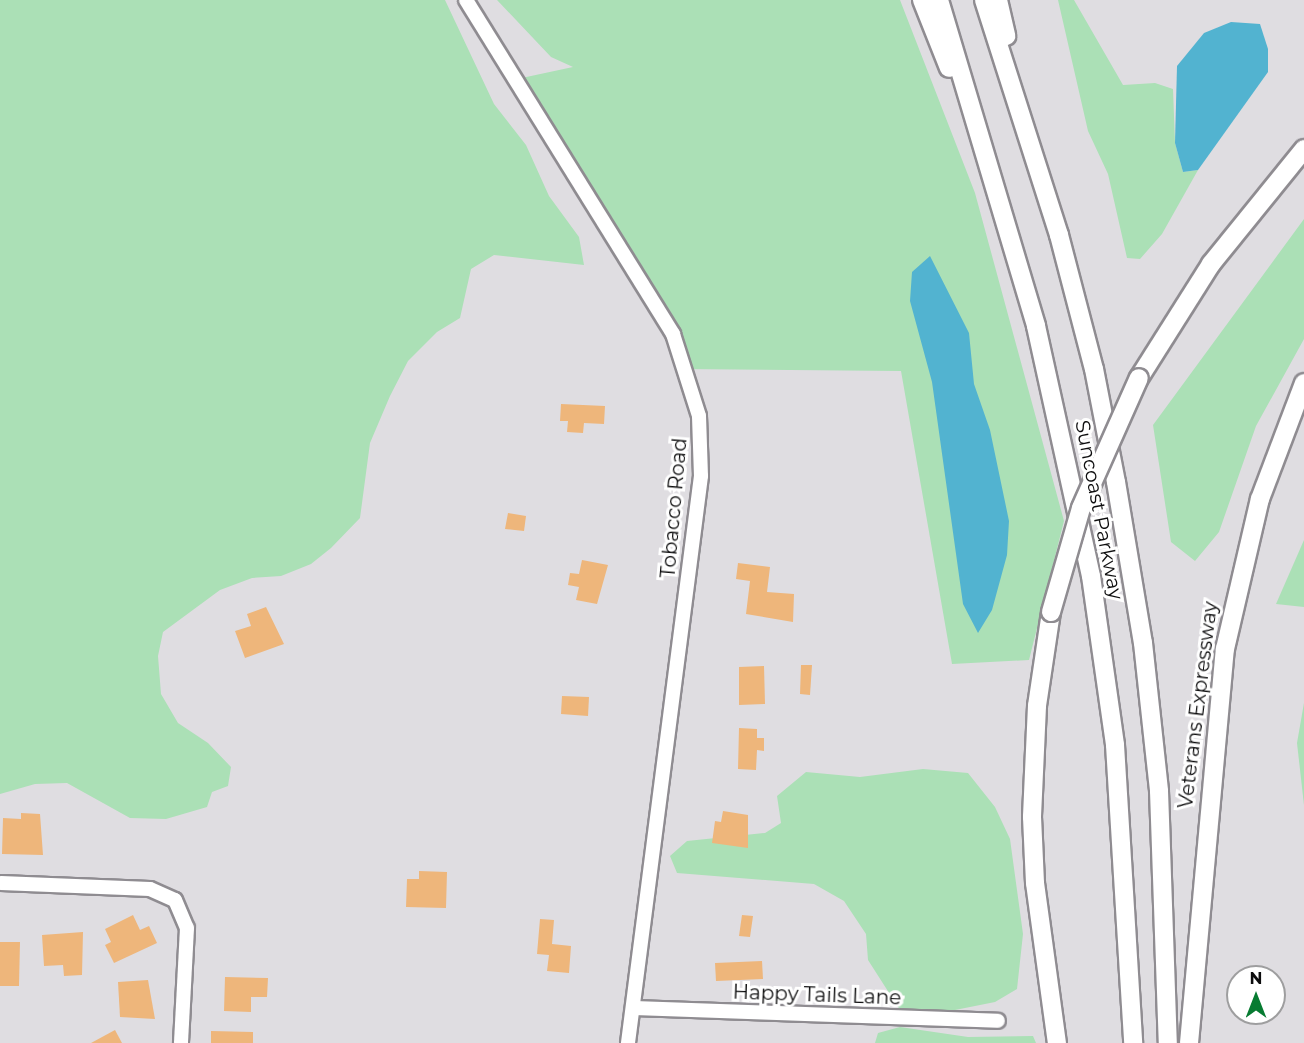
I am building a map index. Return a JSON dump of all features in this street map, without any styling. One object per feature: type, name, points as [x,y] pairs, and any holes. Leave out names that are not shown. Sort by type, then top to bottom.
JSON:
[{"type":"highway","points":[[922,0],[990,169]]},
{"type":"highway","name":"Suncoast Parkway","points":[[939,0],[990,169],[1061,426],[1091,576],[1116,756],[1133,1043]]},
{"type":"highway","name":"Suncoast Parkway","points":[[984,0],[1027,125],[1094,369],[1143,643],[1161,812],[1168,1043]]},
{"type":"highway","points":[[998,0],[1027,125]]},
{"type":"highway","points":[[1057,1043],[1035,884],[1032,817],[1037,706],[1051,612],[1081,507],[1139,378],[1211,264],[1304,149]]},
{"type":"highway","name":"Veterans Expressway","points":[[1188,1043],[1225,649],[1260,499],[1304,383]]},
{"type":"street","name":"Tobacco Road","points":[[466,0],[673,334],[699,416],[701,477],[628,1043]]},
{"type":"street","points":[[1,883],[150,889],[175,900],[187,928],[181,1043]]},
{"type":"street","name":"Happy Tails Lane","points":[[634,1008],[998,1021]]},
{"type":"green space","points":[[0,0],[445,0],[494,104],[526,145],[549,196],[579,237],[584,265],[494,255],[471,269],[460,318],[437,332],[408,361],[390,396],[370,443],[360,518],[331,548],[311,564],[281,576],[252,578],[220,590],[163,632],[158,656],[161,694],[178,723],[208,743],[231,767],[228,786],[212,792],[207,807],[166,819],[130,818],[67,783],[35,784],[0,794]]},
{"type":"green space","points":[[497,0],[900,0],[975,193],[1064,521],[1029,660],[952,664],[901,371],[680,369],[663,322],[517,79],[573,67],[551,57]]},
{"type":"green space","points":[[1058,0],[1074,0],[1123,85],[1155,83],[1173,89],[1175,143],[1183,172],[1198,170],[1162,234],[1140,259],[1127,258],[1108,174],[1088,131]]},
{"type":"green space","points":[[1304,219],[1304,339],[1256,426],[1219,532],[1195,561],[1171,542],[1153,425]]},
{"type":"green space","points":[[1304,540],[1304,607],[1276,604]]},
{"type":"green space","points":[[1304,703],[1304,805],[1297,743]]},
{"type":"green space","points":[[923,769],[968,773],[995,807],[1010,839],[1023,934],[1017,989],[995,1002],[935,1014],[900,1010],[868,960],[866,934],[844,901],[814,884],[677,873],[670,856],[687,841],[765,833],[781,823],[777,796],[806,772],[860,777]]},
{"type":"green space","points":[[900,1027],[968,1037],[1033,1036],[1036,1043],[875,1043],[878,1033]]},
{"type":"water","points":[[1231,22],[1260,24],[1268,49],[1268,72],[1198,170],[1183,172],[1175,143],[1177,66],[1204,33]]},
{"type":"water","points":[[930,256],[969,333],[974,384],[990,430],[1009,521],[1007,555],[992,610],[978,633],[963,604],[932,382],[910,301],[912,272]]},
{"type":"building","points":[[561,404],[605,406],[604,424],[584,423],[583,433],[567,432],[568,421],[560,421]]},
{"type":"building","points":[[508,513],[526,516],[524,531],[505,529]]},
{"type":"building","points":[[582,560],[608,565],[597,604],[576,600],[579,587],[568,585],[570,573],[579,574]]},
{"type":"building","points":[[738,563],[770,567],[767,592],[794,594],[793,622],[746,614],[750,581],[736,579]]},
{"type":"building","points":[[266,607],[284,644],[245,658],[235,631],[251,626],[247,614]]},
{"type":"building","points":[[801,665],[812,665],[810,695],[800,694]]},
{"type":"building","points":[[764,666],[765,704],[739,705],[739,667]]},
{"type":"building","points":[[562,696],[589,697],[588,716],[561,714]]},
{"type":"building","points":[[739,728],[757,729],[757,738],[764,738],[764,751],[757,750],[756,770],[738,769]]},
{"type":"building","points":[[723,811],[748,815],[748,848],[712,843],[715,821],[721,822]]},
{"type":"building","points":[[21,813],[40,814],[43,855],[2,854],[3,818],[21,819]]},
{"type":"building","points":[[419,871],[447,872],[446,908],[406,907],[407,879],[419,879]]},
{"type":"building","points":[[133,915],[140,930],[149,926],[157,943],[114,963],[105,945],[111,942],[105,929]]},
{"type":"building","points":[[742,915],[753,916],[750,937],[739,936]]},
{"type":"building","points":[[540,919],[554,920],[552,944],[571,946],[569,973],[547,971],[549,955],[537,954]]},
{"type":"building","points":[[83,932],[82,975],[64,976],[63,965],[44,966],[42,935]]},
{"type":"building","points":[[0,942],[20,942],[19,986],[0,986]]},
{"type":"building","points":[[762,961],[763,979],[716,981],[715,963]]},
{"type":"building","points":[[225,977],[268,978],[267,997],[251,997],[251,1012],[224,1011]]},
{"type":"building","points":[[148,980],[155,1019],[120,1017],[118,982]]},
{"type":"building","points":[[115,1030],[122,1043],[91,1043]]},
{"type":"building","points":[[211,1031],[253,1032],[253,1043],[211,1043]]}]
